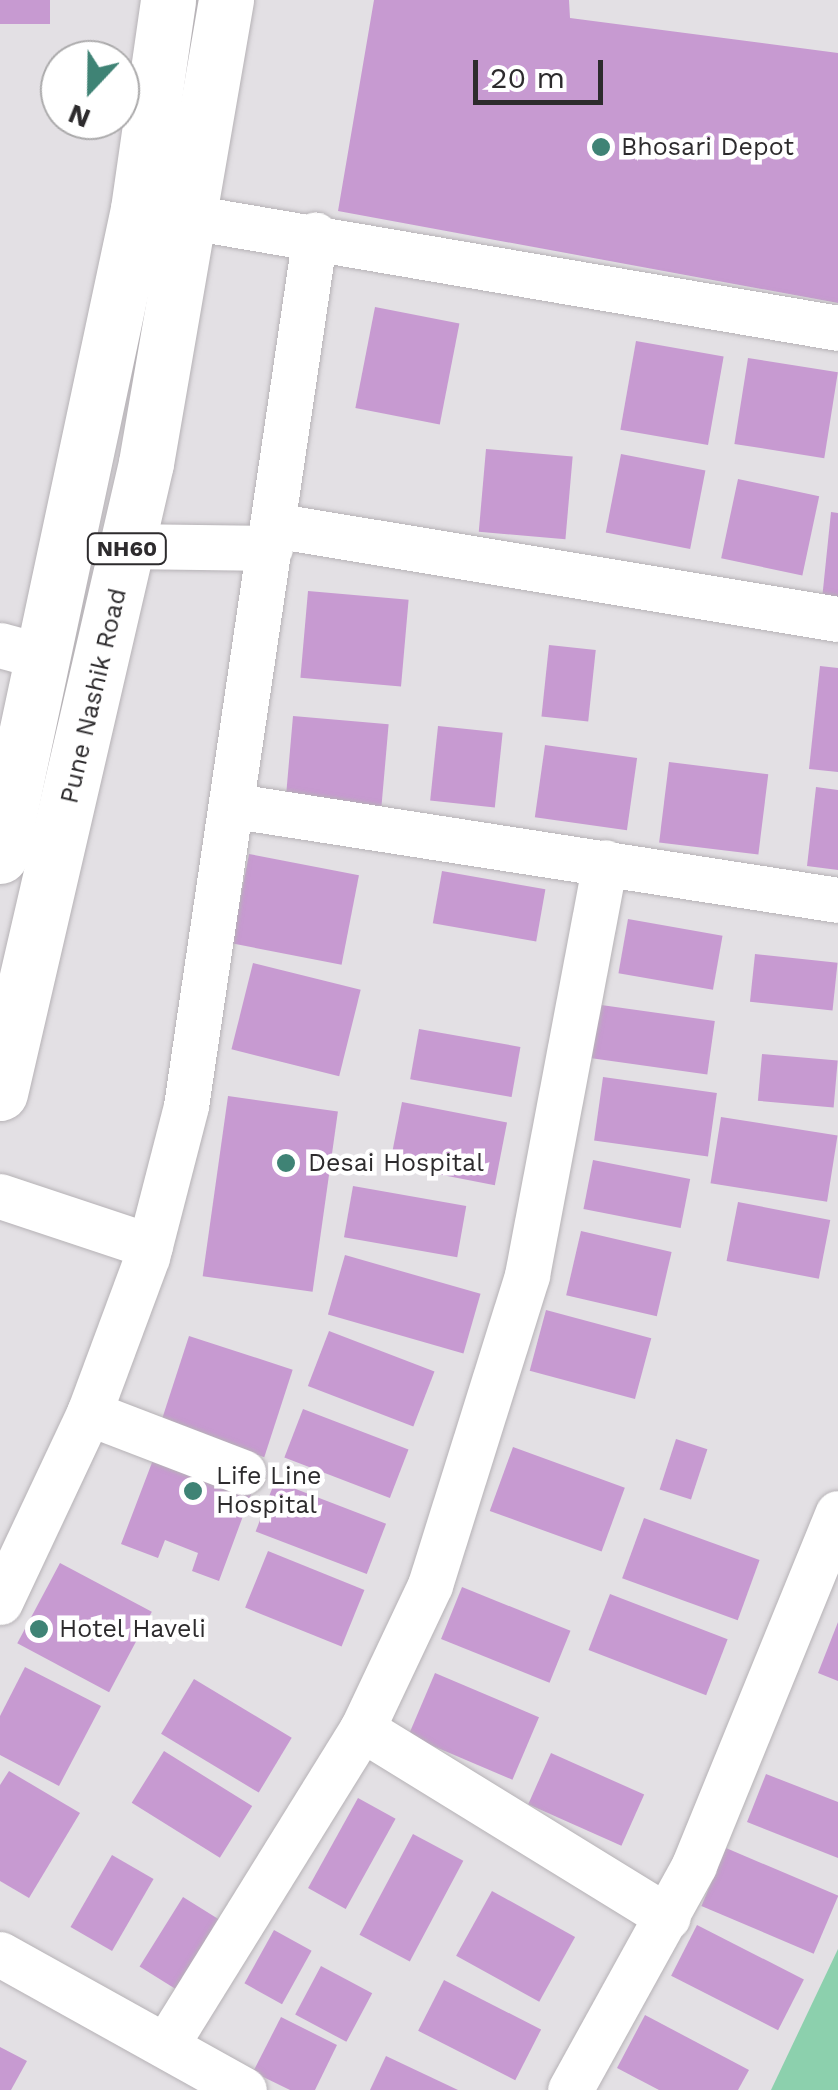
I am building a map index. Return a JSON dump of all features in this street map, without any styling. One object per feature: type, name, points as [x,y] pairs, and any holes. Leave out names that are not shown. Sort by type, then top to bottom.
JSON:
[{"type":"highway","name":"NH60","points":[[0,856],[22,651],[138,208],[168,0]]},
{"type":"highway","name":"Pune Nashik Road","points":[[0,1093],[128,546],[193,216],[226,0]]},
{"type":"street","points":[[138,208],[316,234],[838,328]]},
{"type":"street","points":[[0,1602],[89,1413],[150,1246],[186,1106],[235,806],[316,234]]},
{"type":"street","points":[[128,546],[272,536],[838,620]]},
{"type":"street","points":[[235,806],[838,900]]},
{"type":"street","points":[[166,2045],[362,1729],[430,1585],[480,1444],[527,1275],[605,862]]},
{"type":"street","points":[[0,1196],[150,1246]]},
{"type":"street","points":[[89,1413],[243,1472]]},
{"type":"street","points":[[570,2090],[668,1917],[836,1526]]},
{"type":"street","points":[[362,1729],[668,1917]]},
{"type":"street","points":[[0,1954],[244,2090]]},
{"type":"green space","points":[[838,1949],[838,2090],[771,2090]]},
{"type":"building","points":[[0,0],[50,0],[50,24],[0,24]]},
{"type":"building","points":[[374,0],[569,0],[570,18],[838,53],[838,303],[338,211]]},
{"type":"building","points":[[375,307],[459,323],[440,425],[355,408]]},
{"type":"building","points":[[636,341],[724,356],[708,445],[620,430]]},
{"type":"building","points":[[748,358],[838,372],[824,458],[734,444]]},
{"type":"building","points":[[486,449],[573,457],[565,539],[479,532]]},
{"type":"building","points":[[621,454],[705,470],[690,549],[606,533]]},
{"type":"building","points":[[738,479],[819,496],[802,575],[721,558]]},
{"type":"building","points":[[831,512],[838,513],[838,611],[821,609]]},
{"type":"building","points":[[308,591],[409,600],[401,686],[300,678]]},
{"type":"building","points":[[549,645],[596,650],[588,722],[541,717]]},
{"type":"building","points":[[820,666],[838,668],[838,772],[809,769]]},
{"type":"building","points":[[293,716],[389,724],[381,807],[286,799]]},
{"type":"building","points":[[438,726],[503,733],[495,807],[430,801]]},
{"type":"building","points":[[545,745],[637,758],[627,830],[535,817]]},
{"type":"building","points":[[669,762],[768,774],[758,855],[659,842]]},
{"type":"building","points":[[816,787],[838,790],[838,870],[807,866]]},
{"type":"building","points":[[249,854],[359,875],[342,965],[232,943]]},
{"type":"building","points":[[442,871],[545,889],[536,941],[433,923]]},
{"type":"building","points":[[628,919],[723,936],[713,990],[618,973]]},
{"type":"building","points":[[755,954],[838,963],[833,1010],[750,1002]]},
{"type":"building","points":[[253,963],[361,990],[339,1076],[231,1049]]},
{"type":"building","points":[[594,1004],[715,1021],[707,1074],[586,1057]]},
{"type":"building","points":[[419,1029],[520,1047],[512,1097],[410,1079]]},
{"type":"building","points":[[762,1054],[838,1061],[834,1107],[758,1101]]},
{"type":"building","points":[[603,1077],[717,1093],[708,1156],[594,1140]]},
{"type":"building","points":[[228,1096],[338,1111],[313,1292],[203,1276]]},
{"type":"building","points":[[402,1102],[507,1122],[495,1185],[390,1165]]},
{"type":"building","points":[[721,1117],[838,1135],[827,1202],[711,1183]]},
{"type":"building","points":[[593,1160],[690,1179],[681,1228],[583,1209]]},
{"type":"building","points":[[353,1186],[466,1206],[457,1257],[344,1237]]},
{"type":"building","points":[[738,1202],[830,1220],[819,1279],[727,1261]]},
{"type":"building","points":[[581,1231],[672,1252],[657,1316],[566,1295]]},
{"type":"building","points":[[345,1255],[481,1294],[463,1353],[328,1315]]},
{"type":"building","points":[[546,1310],[651,1338],[635,1399],[530,1371]]},
{"type":"building","points":[[329,1331],[434,1371],[413,1427],[308,1386]]},
{"type":"building","points":[[189,1336],[293,1370],[264,1457],[161,1423]]},
{"type":"building","points":[[303,1409],[408,1449],[390,1498],[284,1458]]},
{"type":"building","points":[[676,1439],[707,1449],[691,1500],[660,1489]]},
{"type":"building","points":[[513,1447],[625,1488],[602,1552],[490,1511]]},
{"type":"building","points":[[156,1452],[253,1489],[219,1581],[192,1571],[198,1553],[165,1540],[158,1558],[121,1544]]},
{"type":"building","points":[[275,1481],[386,1524],[367,1574],[256,1531]]},
{"type":"building","points":[[644,1518],[760,1560],[738,1620],[622,1578]]},
{"type":"building","points":[[268,1551],[364,1590],[342,1647],[245,1608]]},
{"type":"building","points":[[60,1563],[152,1612],[109,1692],[17,1643]]},
{"type":"building","points":[[462,1587],[570,1631],[550,1683],[441,1639]]},
{"type":"building","points":[[610,1594],[728,1639],[706,1695],[588,1650]]},
{"type":"building","points":[[838,1622],[838,1681],[818,1673]]},
{"type":"building","points":[[25,1667],[101,1706],[59,1786],[0,1755],[0,1716]]},
{"type":"building","points":[[435,1673],[539,1717],[512,1780],[408,1736]]},
{"type":"building","points":[[194,1679],[292,1738],[259,1793],[161,1734]]},
{"type":"building","points":[[164,1751],[252,1806],[220,1858],[132,1803]]},
{"type":"building","points":[[551,1753],[644,1794],[621,1846],[528,1804]]},
{"type":"building","points":[[9,1771],[80,1813],[29,1898],[0,1881],[0,1785]]},
{"type":"building","points":[[766,1774],[838,1802],[838,1858],[747,1822]]},
{"type":"building","points":[[358,1798],[396,1819],[346,1909],[308,1888]]},
{"type":"building","points":[[413,1834],[463,1861],[410,1961],[359,1935]]},
{"type":"building","points":[[726,1848],[838,1896],[814,1954],[701,1906]]},
{"type":"building","points":[[112,1855],[154,1879],[112,1951],[70,1927]]},
{"type":"building","points":[[492,1891],[575,1937],[539,2002],[456,1956]]},
{"type":"building","points":[[183,1897],[227,1925],[184,1994],[140,1967]]},
{"type":"building","points":[[697,1925],[804,1979],[778,2030],[671,1976]]},
{"type":"building","points":[[274,1930],[312,1951],[282,2004],[244,1983]]},
{"type":"building","points":[[321,1966],[372,1993],[346,2042],[295,2015]]},
{"type":"building","points":[[444,1980],[541,2029],[515,2080],[418,2031]]},
{"type":"building","points":[[645,2015],[749,2070],[738,2090],[659,2090],[617,2068]]},
{"type":"building","points":[[281,2017],[337,2045],[315,2090],[290,2090],[253,2072]]},
{"type":"building","points":[[0,2047],[27,2061],[11,2090],[0,2090]]},
{"type":"building","points":[[386,2056],[458,2090],[370,2090]]},
{"type":"place","name":"Bhosari Depot","points":[[601,147]]},
{"type":"place","name":"Desai Hospital","points":[[286,1163]]},
{"type":"place","name":"Life Line Hospital","points":[[193,1491]]},
{"type":"place","name":"Hotel Haveli","points":[[39,1629]]}]
